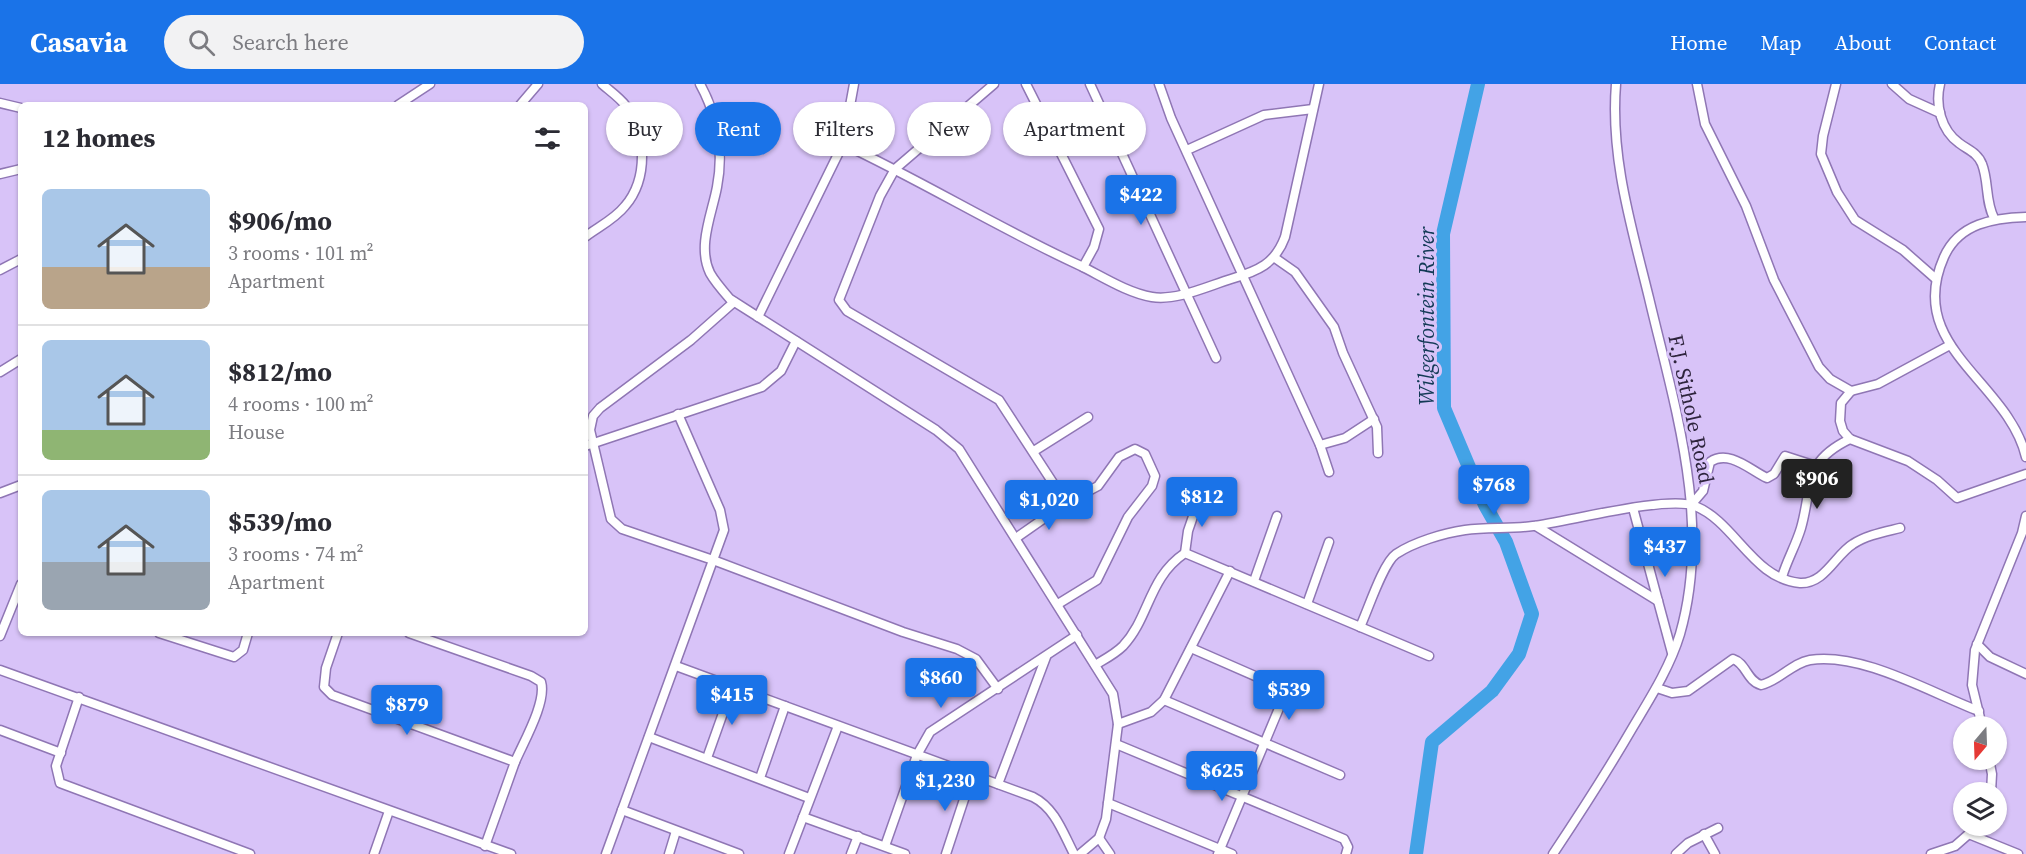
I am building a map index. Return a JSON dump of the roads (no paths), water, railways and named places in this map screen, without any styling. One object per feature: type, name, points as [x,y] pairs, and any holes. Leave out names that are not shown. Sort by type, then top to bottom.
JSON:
[{"type":"street","points":[[403,102],[430,84]]},
{"type":"street","points":[[523,102],[538,84]]},
{"type":"street","points":[[588,235],[629,202],[643,159],[637,126],[626,106],[602,84]]},
{"type":"street","points":[[851,102],[854,84]]},
{"type":"street","points":[[994,84],[896,169],[880,196],[861,247],[844,280],[840,304],[999,400],[1066,503]]},
{"type":"street","points":[[1026,84],[1099,229],[1094,247],[1083,267]]},
{"type":"street","points":[[1090,84],[1216,358]]},
{"type":"street","points":[[1160,84],[1186,150],[1244,275],[1250,296],[1320,445],[1329,472]]},
{"type":"street","points":[[868,156],[1083,267],[1153,297],[1186,293],[1260,269],[1275,258],[1285,237],[1319,84]]},
{"type":"street","name":"F.J. Sithole Road","points":[[1554,854],[1657,688],[1681,627],[1691,577],[1691,505],[1688,467],[1623,193],[1615,141],[1616,84]]},
{"type":"street","points":[[1697,84],[1705,124],[1746,206],[1774,280],[1819,367],[1830,379],[1851,391]]},
{"type":"street","points":[[1836,84],[1823,136],[1821,154],[1837,192],[1855,220],[1903,250],[1936,279]]},
{"type":"street","points":[[1892,84],[1903,89],[1923,107],[1940,113]]},
{"type":"street","points":[[1940,84],[1940,113],[1950,135],[1978,157],[1983,167],[1989,210],[1994,218]]},
{"type":"street","points":[[703,85],[717,130],[721,153],[718,186],[706,238],[706,258],[710,273],[735,302],[936,430],[954,444],[968,461],[1113,694],[1118,724],[1104,829],[1099,838],[1080,854]]},
{"type":"street","points":[[0,103],[18,107]]},
{"type":"street","points":[[1186,150],[1264,115],[1313,109]]},
{"type":"street","points":[[758,317],[837,156]]},
{"type":"street","points":[[0,174],[18,170]]},
{"type":"street","points":[[2026,217],[1994,218],[1979,223],[1954,242],[1946,252],[1936,279],[1935,301],[1938,318],[1950,345],[2004,409],[2019,435],[2026,458]]},
{"type":"street","points":[[1275,258],[1295,272],[1334,327],[1343,353],[1374,419],[1379,439],[1378,453]]},
{"type":"street","points":[[0,270],[18,261]]},
{"type":"street","points":[[735,302],[691,340],[600,408],[591,423],[609,512],[617,526],[903,632],[957,649],[976,659],[998,689]]},
{"type":"street","points":[[588,445],[762,387],[781,370],[796,341]]},
{"type":"street","points":[[1950,345],[1878,384],[1851,391],[1841,403],[1840,421],[1843,431],[1850,439],[1908,461],[1937,480],[1957,498],[2026,474]]},
{"type":"street","points":[[0,372],[18,361]]},
{"type":"street","points":[[606,854],[723,535],[723,519],[678,414]]},
{"type":"street","points":[[1034,451],[1088,417]]},
{"type":"street","points":[[1320,445],[1345,438],[1374,419]]},
{"type":"street","points":[[1782,577],[1801,529],[1805,498],[1816,466],[1831,450],[1850,439]]},
{"type":"street","points":[[1016,538],[1066,503],[1098,486],[1124,452],[1134,449],[1145,454],[1155,476],[1152,486],[1128,517],[1097,580],[1058,604]]},
{"type":"street","points":[[1691,505],[1703,491],[1710,462],[1717,458],[1729,459],[1767,478],[1774,474],[1781,459],[1785,456],[1816,466]]},
{"type":"street","points":[[0,493],[18,486]]},
{"type":"street","points":[[1095,664],[1122,647],[1131,636],[1160,576],[1185,553],[1188,531],[1199,499]]},
{"type":"street","points":[[1360,627],[1391,558],[1416,545],[1464,530],[1536,526],[1632,508],[1691,505],[1710,516],[1758,563],[1782,577],[1796,582],[1810,582],[1822,574],[1851,545],[1865,537],[1900,528]]},
{"type":"street","points":[[1632,508],[1672,654]]},
{"type":"street","points":[[1254,581],[1276,516]]},
{"type":"street","points":[[1979,716],[1972,685],[1977,644],[2022,533],[2026,516]]},
{"type":"street","points":[[1536,526],[1658,602]]},
{"type":"street","points":[[1307,604],[1329,542]]},
{"type":"street","points":[[1185,553],[1429,656]]},
{"type":"street","points":[[1118,724],[1151,712],[1164,700],[1230,571]]},
{"type":"street","points":[[0,636],[18,591]]},
{"type":"street","points":[[885,846],[917,755],[930,732],[1077,635]]},
{"type":"street","points":[[168,636],[234,657],[243,650],[247,636]]},
{"type":"street","points":[[337,636],[324,677],[324,687],[332,694],[515,762]]},
{"type":"street","points":[[418,636],[531,676],[541,682],[543,692],[539,705],[515,762],[485,846]]},
{"type":"street","points":[[1977,644],[1990,657],[2026,674]]},
{"type":"street","points":[[1191,648],[1283,690],[1283,702],[1220,851]]},
{"type":"street","points":[[998,784],[1046,656]]},
{"type":"street","points":[[1657,688],[1672,693],[1688,691],[1733,659],[1738,660],[1753,682],[1761,685],[1801,662],[1821,659],[1876,670],[1978,711]]},
{"type":"street","points":[[676,666],[733,685],[1044,803],[1051,811],[1074,854]]},
{"type":"street","points":[[0,670],[511,854]]},
{"type":"street","points":[[706,758],[733,685]]},
{"type":"street","points":[[79,697],[56,772],[63,785],[250,854]]},
{"type":"street","points":[[1164,700],[1340,775]]},
{"type":"street","points":[[760,778],[785,706]]},
{"type":"street","points":[[789,854],[838,726]]},
{"type":"street","points":[[0,730],[61,753]]},
{"type":"street","points":[[649,737],[809,798]]},
{"type":"street","points":[[1116,744],[1344,839],[1347,845],[1346,854]]},
{"type":"street","points":[[946,854],[972,775]]},
{"type":"street","points":[[1108,803],[1232,854]]},
{"type":"street","points":[[622,810],[728,852],[739,854]]},
{"type":"street","points":[[374,854],[389,811]]},
{"type":"street","points":[[803,817],[904,854]]},
{"type":"street","points":[[1676,854],[1704,834],[1718,828]]},
{"type":"street","points":[[669,854],[676,831]]},
{"type":"street","points":[[1704,834],[1715,854]]},
{"type":"street","points":[[851,854],[858,836]]},
{"type":"street","points":[[1931,854],[1955,846],[1970,836]]},
{"type":"street","points":[[1973,836],[2018,854]]},
{"type":"street","points":[[1099,838],[1110,854]]},
{"type":"waterway","name":"Wilgerfontein River","points":[[1416,854],[1432,742],[1492,691],[1519,654],[1532,614],[1506,542],[1485,505],[1444,408],[1443,234],[1478,84]]}]
